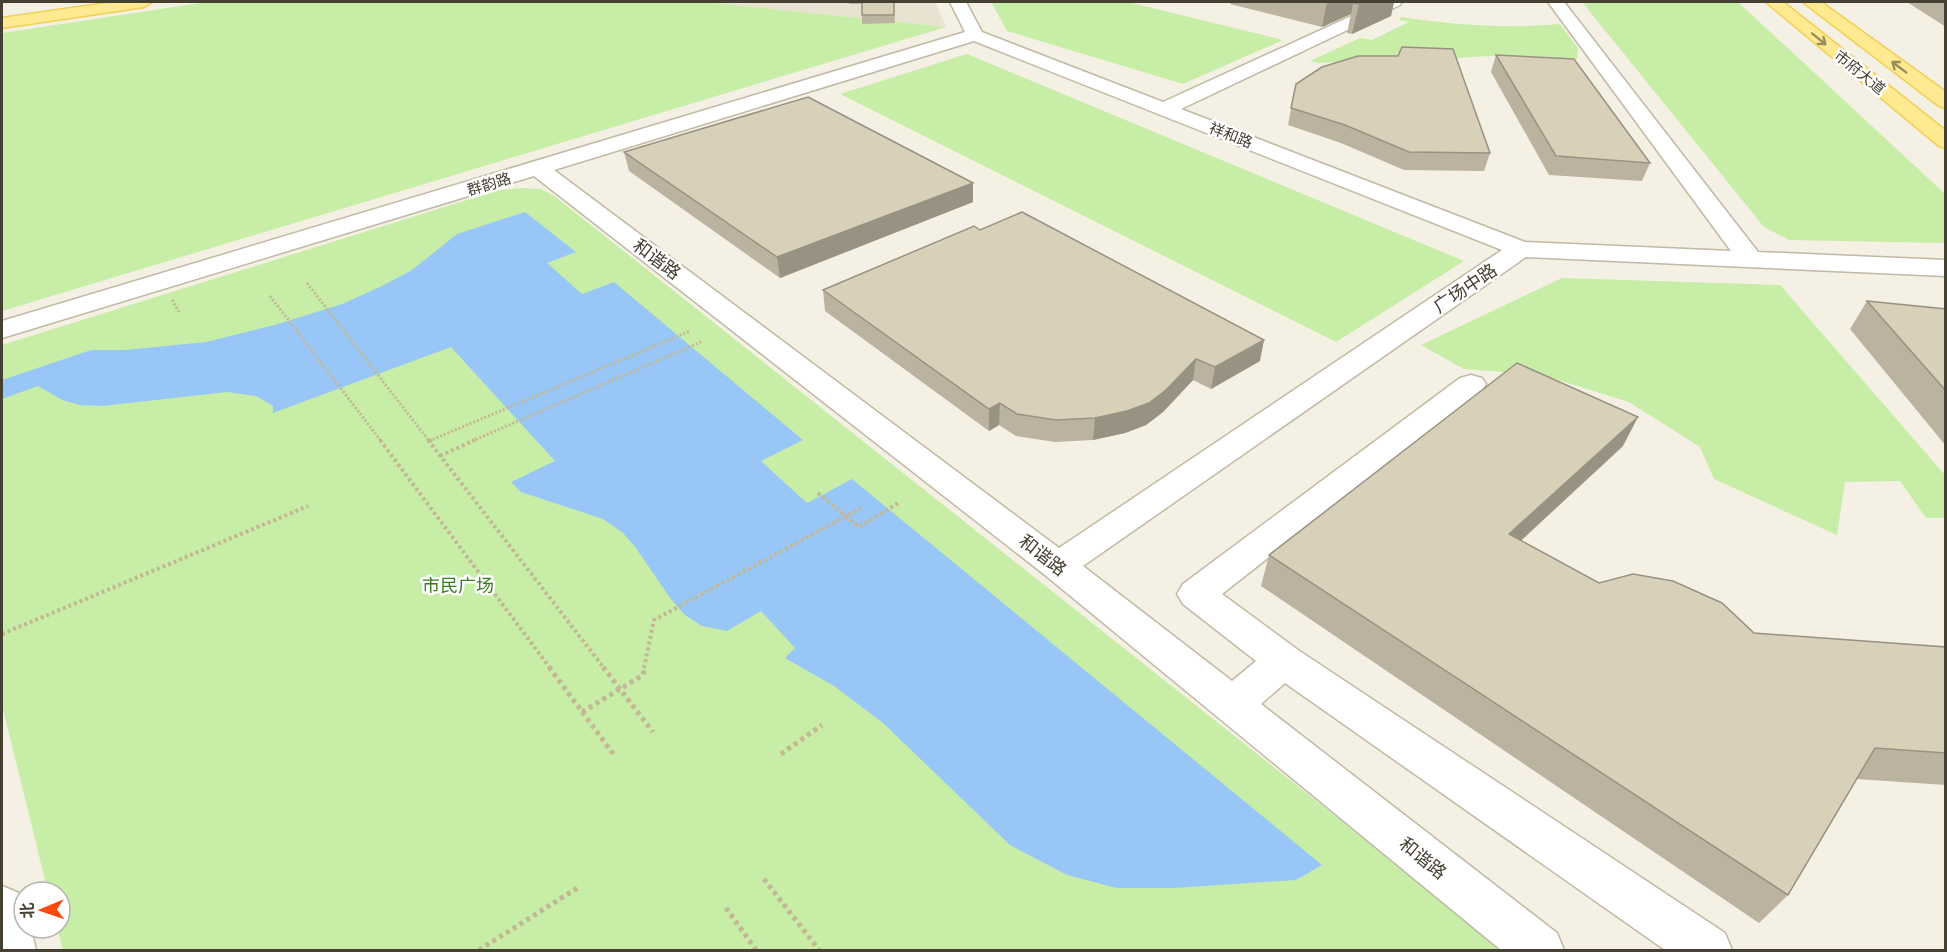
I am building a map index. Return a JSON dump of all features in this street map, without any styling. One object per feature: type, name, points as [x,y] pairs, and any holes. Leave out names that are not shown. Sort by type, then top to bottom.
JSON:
[{"type":"main road","points":[[2,13],[90,2]]},
{"type":"main road","points":[[2,13],[100,2]]},
{"type":"main road","points":[[2,23],[144,2]]},
{"type":"main road","name":"市府大道","points":[[1774,2],[1946,142]]},
{"type":"main road","name":"市府大道","points":[[1811,2],[1946,102]]},
{"type":"street","points":[[958,2],[975,35]]},
{"type":"street","points":[[1164,109],[1394,2]]},
{"type":"street","points":[[1556,2],[1750,259]]},
{"type":"street","name":"祥和路","points":[[975,35],[1521,249]]},
{"type":"street","name":"群韵路","points":[[2,330],[975,35]]},
{"type":"street","name":"和谐路","points":[[539,169],[1058,566],[1539,951]]},
{"type":"street","points":[[1521,249],[1946,268]]},
{"type":"street","name":"广场中路","points":[[1058,566],[1521,249]]},
{"type":"street","points":[[1471,384],[1196,594],[1284,661],[1707,951]]},
{"type":"street","points":[[1232,705],[1284,661]]},
{"type":"street","points":[[2,909],[11,951]]},
{"type":"path","points":[[307,284],[653,732]]},
{"type":"path","points":[[270,296],[438,515],[614,755]]},
{"type":"path","points":[[170,297],[179,312]]},
{"type":"path","points":[[429,441],[690,331]]},
{"type":"path","points":[[440,456],[515,421],[703,341]]},
{"type":"path","points":[[818,493],[859,527],[900,502]]},
{"type":"path","points":[[2,633],[308,506]]},
{"type":"path","points":[[582,712],[643,675],[654,620],[861,508]]},
{"type":"path","points":[[780,754],[822,725]]},
{"type":"path","points":[[764,879],[819,951]]},
{"type":"path","points":[[478,951],[579,887]]},
{"type":"path","points":[[726,908],[756,951]]},
{"type":"shaded area","points":[[704,2],[935,2],[946,27]]},
{"type":"green space","points":[[207,2],[704,2],[946,27],[2,311],[2,33]]},
{"type":"green space","points":[[991,2],[1128,2],[1283,40],[1183,84],[1007,31]]},
{"type":"green space","points":[[1582,2],[1738,2],[1945,194],[1945,243],[1789,240],[1764,227]]},
{"type":"green space","points":[[1401,17],[1480,25],[1560,24],[1578,48],[1577,59],[1514,64],[1508,55],[1347,64],[1310,61],[1360,38],[1372,40],[1409,22],[1399,20]]},
{"type":"green space","points":[[967,54],[1464,261],[1336,342],[840,94]]},
{"type":"green space","name":"市民广场","points":[[541,189],[553,195],[1504,950],[63,950],[60,940],[72,940],[72,880],[45,880],[2,705],[2,345],[499,190]]},
{"type":"green space","points":[[1562,278],[1780,285],[1945,475],[1945,518],[1926,518],[1900,481],[1845,482],[1837,535],[1714,479],[1700,447],[1629,402],[1542,375],[1464,369],[1421,345]]},
{"type":"water","points":[[525,212],[576,252],[547,263],[582,294],[614,282],[803,440],[761,461],[807,503],[852,479],[1322,865],[1296,880],[1174,888],[1117,888],[1067,875],[1010,845],[883,723],[834,686],[785,658],[795,648],[761,611],[727,631],[702,626],[685,615],[670,598],[636,548],[622,532],[603,519],[521,492],[511,482],[555,461],[451,347],[273,413],[273,406],[256,396],[227,392],[103,406],[80,405],[62,400],[38,386],[2,399],[2,380],[91,350],[125,350],[206,342],[278,324],[342,304],[412,270],[457,234]]},
{"type":"building","points":[[862,2],[894,2],[894,15],[862,15]]},
{"type":"building","points":[[1402,47],[1453,49],[1490,153],[1409,152],[1345,125],[1291,108],[1296,84],[1322,67],[1358,56],[1398,56]]},
{"type":"building","points":[[1496,55],[1574,59],[1650,163],[1556,156]]},
{"type":"building","points":[[808,97],[973,183],[777,257],[624,152]]},
{"type":"building","points":[[1022,212],[1264,340],[1215,367],[1196,359],[1166,390],[1149,403],[1127,411],[1095,418],[1056,420],[1017,414],[1000,403],[989,409],[823,290],[974,226],[980,230]]},
{"type":"building","points":[[1867,301],[1946,309],[1946,391]]},
{"type":"building","points":[[1517,363],[1638,417],[1509,534],[1599,583],[1633,574],[1673,581],[1722,603],[1754,633],[1946,647],[1946,753],[1875,748],[1788,895],[1269,555]]}]
